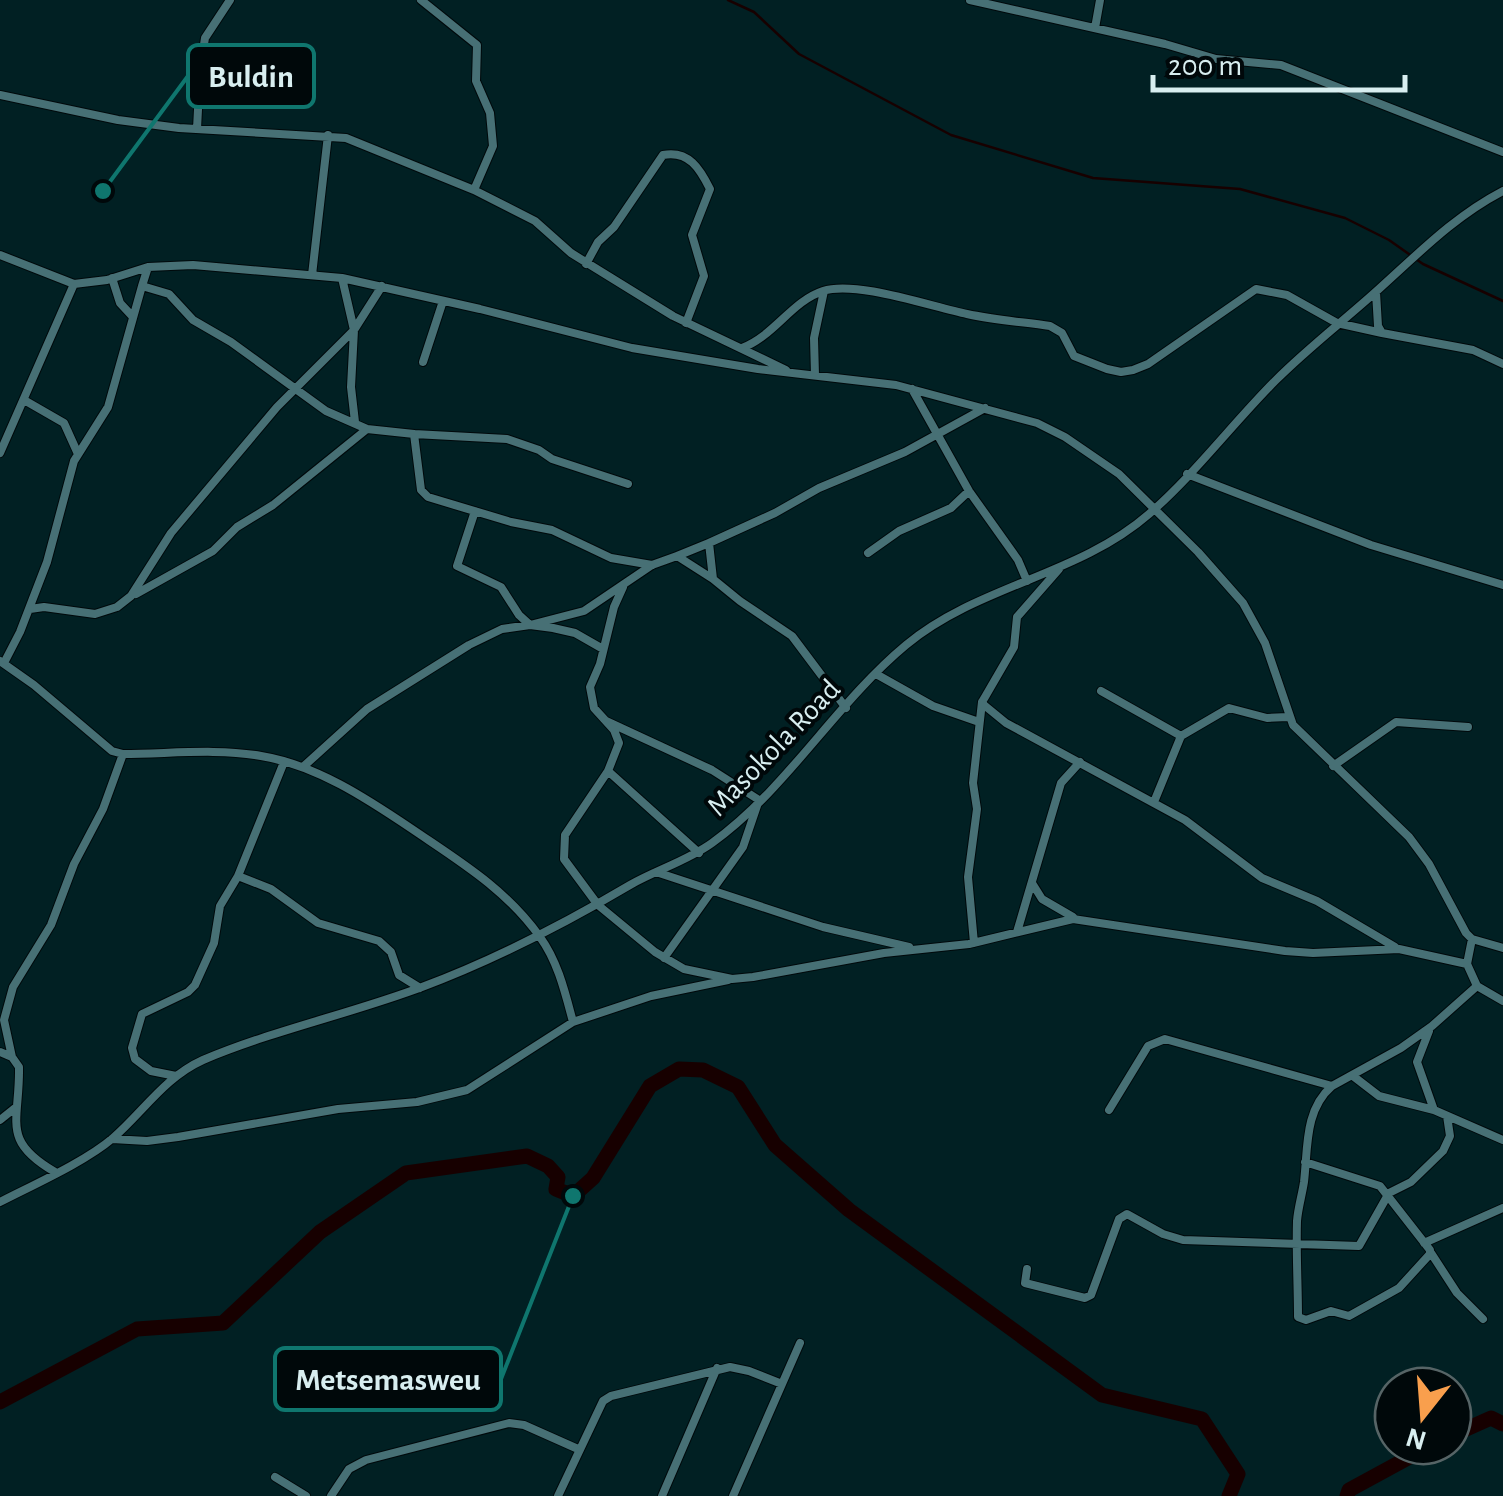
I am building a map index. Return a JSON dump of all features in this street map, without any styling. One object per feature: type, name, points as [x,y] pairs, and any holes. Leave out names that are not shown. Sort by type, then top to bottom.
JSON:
[{"type":"street","points":[[197,129],[205,38],[230,0]]},
{"type":"street","points":[[421,0],[477,44],[476,81],[490,113],[492,146],[474,190]]},
{"type":"street","points":[[970,0],[1216,60],[1281,65],[1503,152]]},
{"type":"street","points":[[1095,28],[1100,0]]},
{"type":"street","points":[[0,95],[118,120],[197,129],[328,135],[364,143],[535,221],[586,264],[686,324],[790,373]]},
{"type":"street","points":[[312,275],[328,135]]},
{"type":"street","points":[[586,264],[663,155],[671,152],[694,162],[710,189],[692,234],[704,276],[686,324]]},
{"type":"street","name":"Masokola Road","points":[[0,1202],[112,1138],[176,1076],[200,1062],[254,1040],[329,1020],[420,988],[598,905],[698,853],[759,800],[905,646],[955,612],[1112,541],[1154,510],[1279,376],[1422,247],[1503,191]]},
{"type":"street","points":[[0,254],[74,284],[88,284],[148,267],[193,266],[342,278],[632,348],[912,389],[1037,423],[1066,437],[1119,474],[1198,552],[1249,610],[1265,643],[1288,717],[1333,766],[1409,837],[1472,939],[1503,948]]},
{"type":"street","points":[[148,267],[108,407],[78,454],[37,591],[2,662],[34,684],[112,751],[241,754],[304,766],[393,816],[462,860],[507,898],[538,934],[557,968],[573,1022]]},
{"type":"street","points":[[112,278],[118,298],[132,318]]},
{"type":"street","points":[[342,278],[354,330],[350,387],[355,422]]},
{"type":"street","points":[[0,453],[74,284]]},
{"type":"street","points":[[142,286],[169,294],[194,320],[326,410],[367,429],[507,439],[531,446],[552,459],[628,484]]},
{"type":"street","points":[[132,596],[172,533],[294,388],[354,330],[382,286]]},
{"type":"street","points":[[742,348],[762,338],[824,290],[848,289],[966,314],[1050,326],[1062,333],[1074,356],[1120,372],[1148,364],[1256,289],[1287,295],[1337,323],[1473,350],[1503,364]]},
{"type":"street","points":[[815,375],[814,338],[824,290]]},
{"type":"street","points":[[1376,292],[1378,326],[1382,332]]},
{"type":"street","points":[[424,362],[443,301]]},
{"type":"street","points":[[912,389],[969,492],[1018,560],[1027,581]]},
{"type":"street","points":[[24,400],[64,423],[78,454]]},
{"type":"street","points":[[304,766],[367,709],[469,645],[502,629],[584,611],[652,565],[905,452],[985,408]]},
{"type":"street","points":[[30,608],[95,614],[117,606],[213,551],[237,527],[272,505],[367,429]]},
{"type":"street","points":[[414,434],[419,483],[424,494],[552,530],[611,558],[652,565]]},
{"type":"street","points":[[1188,474],[1371,545],[1503,586]]},
{"type":"street","points":[[868,553],[899,531],[951,508],[969,492]]},
{"type":"street","points":[[475,511],[458,566],[500,588],[530,625],[575,633],[603,650]]},
{"type":"street","points":[[709,542],[712,578]]},
{"type":"street","points":[[677,556],[792,636],[846,708]]},
{"type":"street","points":[[974,943],[968,877],[982,702],[1014,648],[1017,617],[1060,567]]},
{"type":"street","points":[[623,586],[590,694],[594,708],[619,743],[608,771],[563,840],[564,859],[598,905],[664,958],[684,969],[732,979]]},
{"type":"street","points":[[37,591],[50,607]]},
{"type":"street","points":[[876,674],[932,706],[979,722]]},
{"type":"street","points":[[1100,691],[1181,736]]},
{"type":"street","points":[[982,702],[1006,723],[1191,824],[1257,874],[1317,901],[1399,949]]},
{"type":"street","points":[[1154,802],[1181,736],[1229,708],[1266,718],[1288,717]]},
{"type":"street","points":[[606,721],[712,770],[759,800],[743,847],[664,958]]},
{"type":"street","points":[[1333,766],[1396,722],[1468,727]]},
{"type":"street","points":[[55,1172],[26,1156],[15,1135],[19,1071],[4,1020],[12,986],[51,926],[123,754]]},
{"type":"street","points":[[176,1076],[146,1068],[134,1059],[132,1048],[146,1011],[195,985],[214,943],[220,906],[238,876],[284,762]]},
{"type":"street","points":[[1017,932],[1061,782],[1080,762]]},
{"type":"street","points":[[608,771],[698,853]]},
{"type":"street","points":[[656,872],[822,928],[918,949]]},
{"type":"street","points":[[238,876],[278,894],[318,923],[379,941],[391,952],[399,975],[420,988]]},
{"type":"street","points":[[1032,883],[1042,899],[1078,920]]},
{"type":"street","points":[[112,1138],[178,1137],[338,1108],[417,1102],[467,1090],[573,1022],[651,996],[732,979],[974,943],[1078,920],[1285,951],[1399,949],[1467,964]]},
{"type":"street","points":[[1472,939],[1467,964],[1477,986],[1503,1001]]},
{"type":"street","points":[[1430,1252],[1399,1288],[1349,1316],[1331,1311],[1304,1320],[1298,1317],[1297,1243],[1305,1148],[1323,1093],[1432,1026],[1477,986]]},
{"type":"street","points":[[1432,1026],[1417,1062],[1434,1110]]},
{"type":"street","points":[[1109,1110],[1148,1046],[1165,1039],[1332,1086]]},
{"type":"street","points":[[0,1052],[12,1057]]},
{"type":"street","points":[[1353,1076],[1380,1096],[1434,1110],[1503,1140]]},
{"type":"street","points":[[0,1120],[15,1108]]},
{"type":"street","points":[[1027,1269],[1026,1283],[1085,1298],[1091,1295],[1122,1215],[1184,1240],[1359,1246],[1389,1194],[1411,1182],[1443,1151],[1450,1136],[1448,1116]]},
{"type":"street","points":[[1305,1162],[1380,1186],[1457,1294],[1483,1319]]},
{"type":"street","points":[[1424,1243],[1503,1208]]},
{"type":"street","points":[[733,1496],[800,1343]]},
{"type":"street","points":[[558,1496],[606,1399],[717,1368],[738,1368],[782,1384]]},
{"type":"street","points":[[662,1496],[717,1368]]},
{"type":"street","points":[[331,1496],[349,1469],[366,1460],[508,1424],[524,1424],[578,1449]]},
{"type":"street","points":[[274,1477],[306,1496]]},
{"type":"waterway","points":[[728,0],[754,12],[799,54],[951,135],[1093,178],[1240,189],[1345,218],[1389,240],[1423,264],[1503,301]]},
{"type":"waterway","points":[[0,1402],[137,1329],[223,1323],[320,1232],[406,1173],[527,1156],[548,1166],[558,1177],[556,1189],[573,1196],[593,1178],[650,1086],[679,1069],[703,1070],[738,1087],[775,1145],[849,1210],[1102,1395],[1202,1419],[1238,1474],[1229,1496]]},
{"type":"waterway","points":[[1473,1426],[1491,1418],[1503,1424]]},
{"type":"waterway","points":[[1347,1496],[1349,1490],[1393,1466]]},
{"type":"place","name":"Buldin","points":[[103,191]]},
{"type":"place","name":"Metsemasweu","points":[[573,1196]]}]
